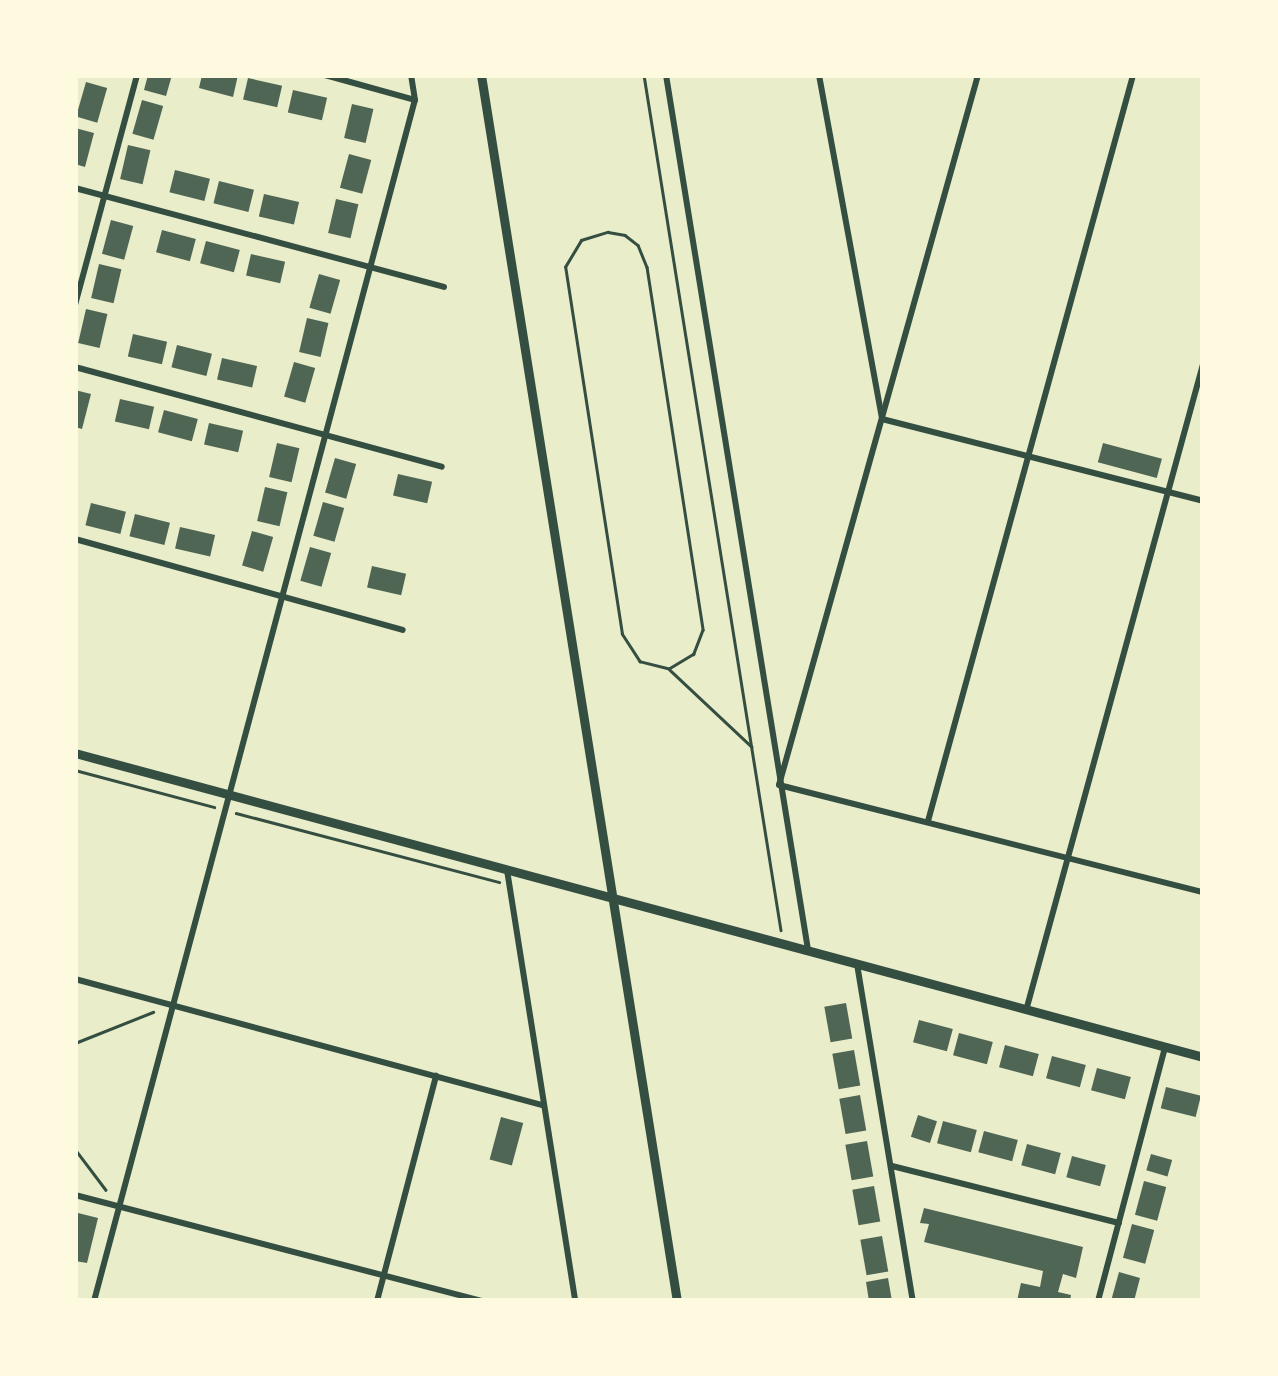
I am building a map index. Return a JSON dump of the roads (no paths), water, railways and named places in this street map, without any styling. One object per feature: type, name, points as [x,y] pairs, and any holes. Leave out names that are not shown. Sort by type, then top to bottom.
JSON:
[{"type":"main road","points":[[481,75],[677,1301]]},
{"type":"main road","points":[[75,753],[1203,1057]]},
{"type":"street","points":[[75,305],[137,75]]},
{"type":"street","points":[[325,75],[415,100]]},
{"type":"street","points":[[94,1301],[415,100],[412,75]]},
{"type":"street","points":[[666,75],[808,950]]},
{"type":"street","points":[[818,75],[882,419]]},
{"type":"street","points":[[779,785],[978,75]]},
{"type":"street","points":[[928,821],[1134,75]]},
{"type":"street","points":[[75,188],[444,288]]},
{"type":"street","points":[[1026,1007],[1203,364]]},
{"type":"street","points":[[75,367],[442,467]]},
{"type":"street","points":[[882,419],[1203,501]]},
{"type":"street","points":[[75,539],[403,630]]},
{"type":"street","points":[[779,785],[1203,892]]},
{"type":"street","points":[[506,870],[575,1301]]},
{"type":"street","points":[[856,962],[914,1301]]},
{"type":"street","points":[[75,979],[543,1106]]},
{"type":"street","points":[[1098,1301],[1165,1046]]},
{"type":"street","points":[[377,1301],[436,1076]]},
{"type":"street","points":[[891,1166],[1118,1222]]},
{"type":"street","points":[[75,1195],[481,1301]]}]
